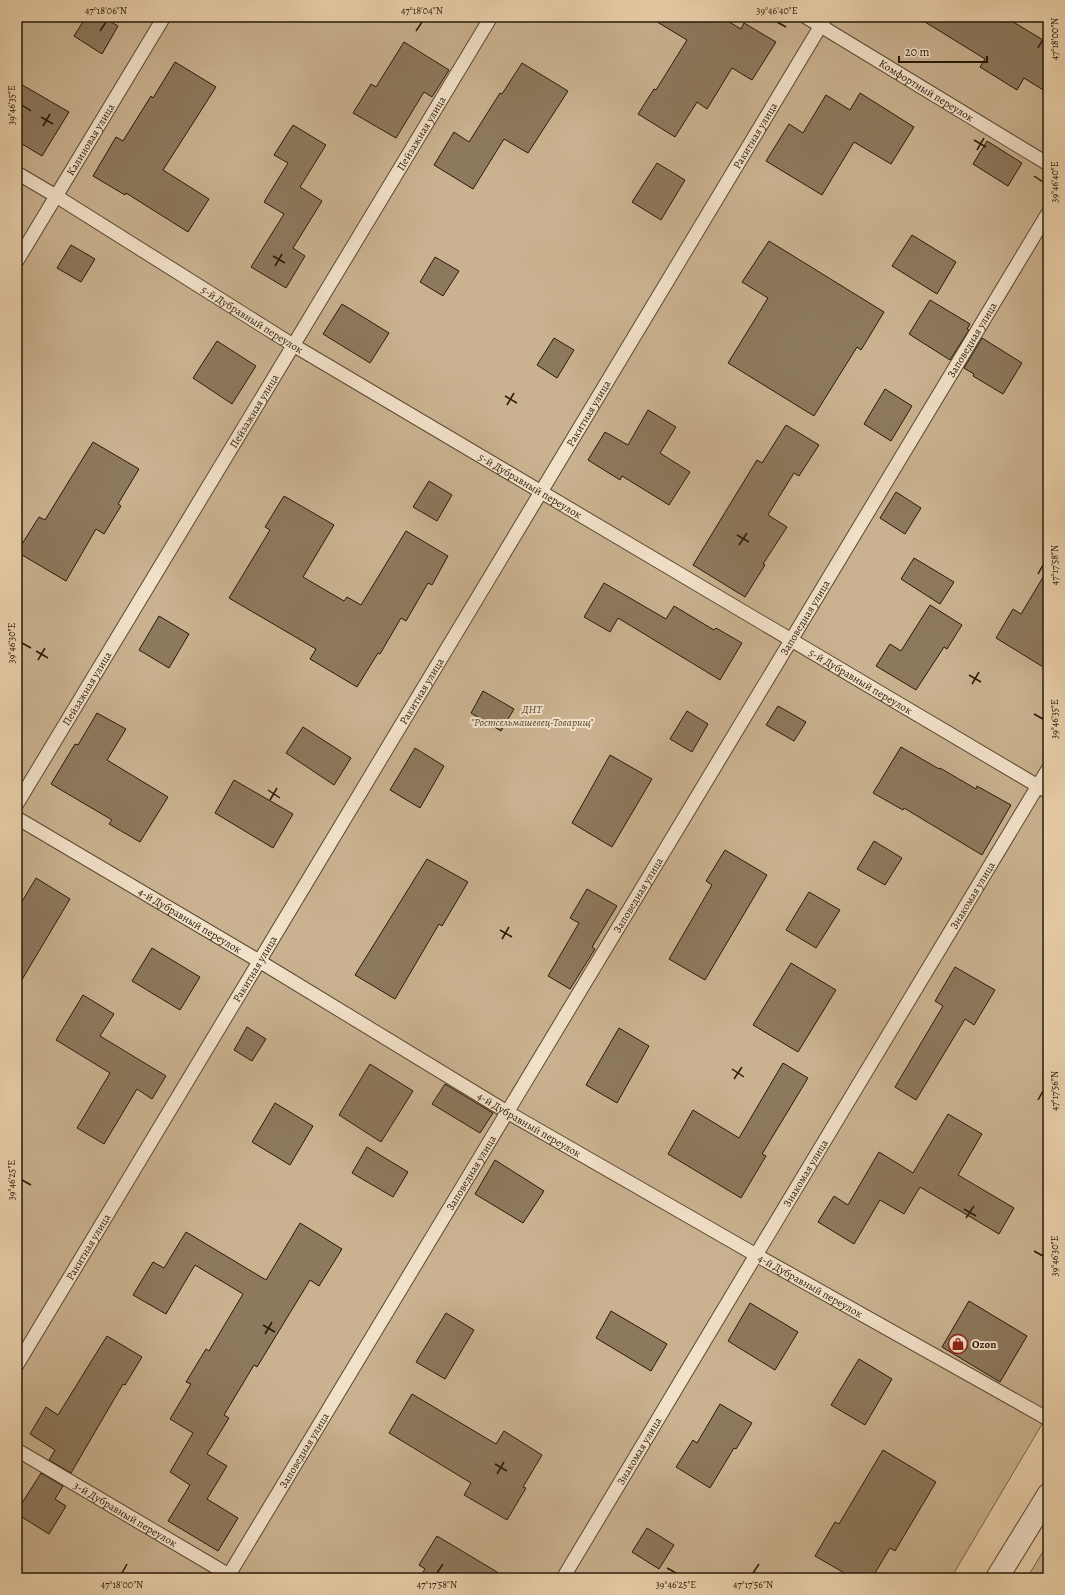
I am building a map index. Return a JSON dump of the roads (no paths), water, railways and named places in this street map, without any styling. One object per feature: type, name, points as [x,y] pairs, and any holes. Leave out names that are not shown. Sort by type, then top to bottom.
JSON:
[{"type":"street","points":[[996,1578],[1048,1495]]},
{"type":"lane","name":"Калиновая улица","points":[[17,261],[164,17]]},
{"type":"lane","name":"Пейзажная улица","points":[[17,804],[491,17]]},
{"type":"lane","name":"Комфортный переулок","points":[[806,17],[823,22],[1048,164]]},
{"type":"lane","name":"Ракитная улица","points":[[17,1365],[823,22]]},
{"type":"lane","name":"5-й Дубравный переулок","points":[[17,173],[294,345],[1043,789]]},
{"type":"lane","name":"Заповедная улица","points":[[230,1577],[507,1112],[1048,213]]},
{"type":"lane","name":"Знакомая улица","points":[[564,1578],[756,1255],[1043,789],[1048,769]]},
{"type":"lane","name":"4-й Дубравный переулок","points":[[17,818],[260,961],[507,1112],[756,1255],[1048,1419]]},
{"type":"lane","name":"3-й Дубравный переулок","points":[[17,1450],[230,1577]]},
{"type":"place","name":"Ozon","points":[[958,1344]]},
{"type":"park label","name":"ДНТ \"Ростсельмашевец-Товарищ\"","points":[[532,715]]}]
